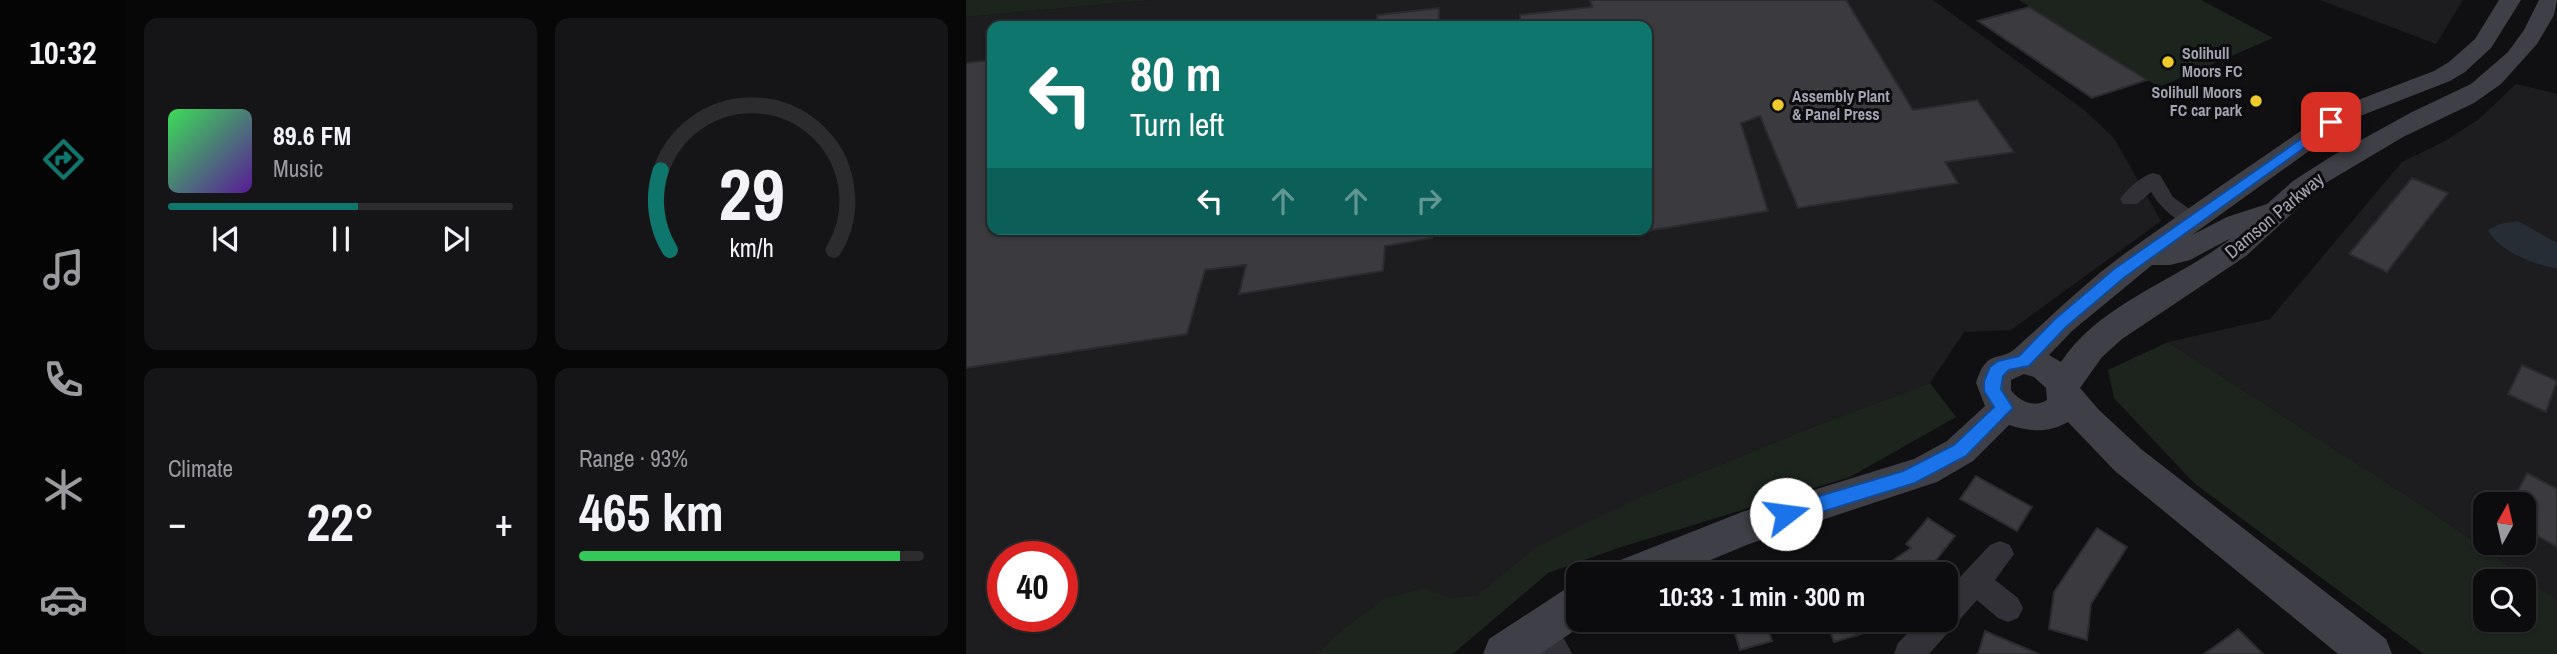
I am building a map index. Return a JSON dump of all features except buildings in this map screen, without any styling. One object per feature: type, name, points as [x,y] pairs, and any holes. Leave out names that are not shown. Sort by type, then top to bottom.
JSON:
[{"type":"street","name":"Damson Parkway","points":[[2024,361],[2061,323],[2159,254],[2194,220],[2316,131],[2346,113],[2442,76],[2457,67],[2483,43],[2510,0]]},
{"type":"street","name":"Damson Parkway","points":[[2159,254],[2224,257],[2253,236],[2279,207],[2313,179],[2367,146],[2465,98],[2499,75],[2524,48],[2542,22],[2550,0]]},
{"type":"street","points":[[2130,199],[2153,179],[2166,201],[2194,220]]},
{"type":"street","name":"Damson Parkway","points":[[2065,391],[2070,372],[2114,328],[2159,254]]},
{"type":"street","points":[[2128,460],[2020,413],[1993,391],[1992,381],[1996,372],[2004,365],[2024,361],[2048,369],[2087,420],[2128,460],[2371,654]]},
{"type":"street","points":[[1661,562],[1742,529],[1916,474],[1960,451],[2020,413],[2058,412],[2064,404],[2065,391]]},
{"type":"street","points":[[1958,599],[2000,554]]},
{"type":"street","points":[[1975,580],[2008,608]]},
{"type":"street","points":[[1504,654],[1547,642],[1566,619]]},
{"type":"street","points":[[1909,654],[1929,632]]},
{"type":"shaded area","points":[[966,0],[1152,0],[966,17]]},
{"type":"shaded area","points":[[1152,0],[1933,0],[2083,109],[2114,138],[2161,221],[2011,330],[1964,332],[1930,383],[1648,494],[1405,654],[966,654],[966,17]]},
{"type":"shaded area","name":"Solihull Moors FC","points":[[2019,0],[2201,0],[2273,38],[2159,87]]},
{"type":"shaded area","points":[[2320,0],[2463,0],[2436,44]]},
{"type":"shaded area","points":[[2516,84],[2557,94],[2557,600],[2536,585],[2536,569],[2513,569],[2493,555],[2536,555],[2536,492],[2473,492],[2473,541],[2168,342],[2270,319],[2402,162],[2445,141],[2479,119]]},
{"type":"shaded area","points":[[2518,221],[2557,243],[2557,269],[2509,251],[2493,238],[2488,230],[2500,224]]},
{"type":"shaded area","points":[[2168,342],[2426,508],[2473,541],[2473,555],[2493,555],[2513,569],[2473,569],[2473,632],[2536,632],[2536,585],[2557,600],[2557,654],[2424,654],[2194,483],[2114,398],[2108,370]]},
{"type":"shaded area","points":[[1930,383],[1956,417],[1850,477],[1579,562],[1566,562],[1566,567],[1548,573],[1453,654],[1317,654],[1345,628],[1386,598],[1425,588],[1450,598],[1476,596],[1538,546],[1648,494]]},
{"type":"place","name":"Solihull Moors FC","points":[[2168,62]]},
{"type":"place","name":"Solihull Moors FC car park","points":[[2256,101]]},
{"type":"place","name":"Assembly Plant & Panel Press","points":[[1778,105]]},
{"type":"route","points":[[1786,514],[1908,478],[1960,451],[2004,408],[1993,391],[1992,381],[1996,372],[2004,365],[2024,361],[2061,323],[2119,273],[2331,122]]}]
